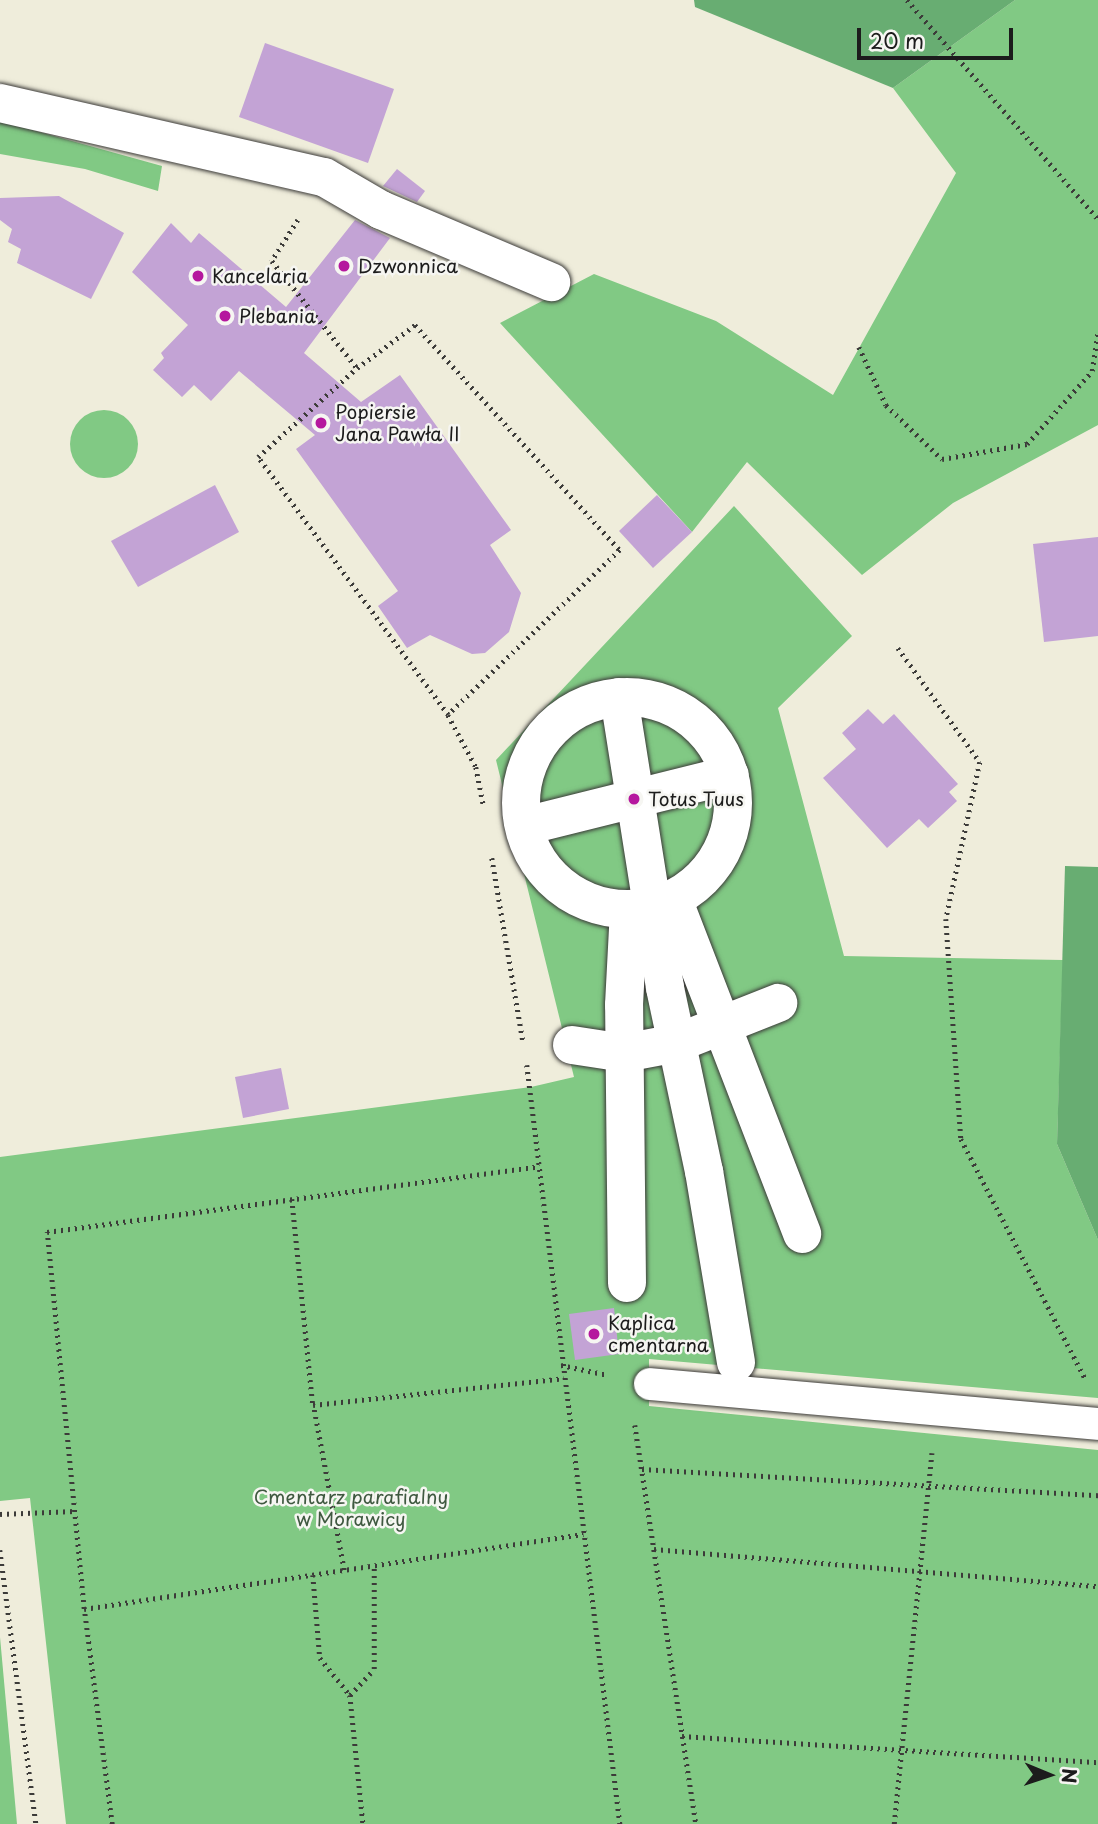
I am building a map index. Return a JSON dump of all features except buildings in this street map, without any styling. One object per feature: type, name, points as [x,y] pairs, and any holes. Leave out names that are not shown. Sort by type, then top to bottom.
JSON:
[{"type":"street","points":[[0,103],[324,177],[381,210],[551,282]]},
{"type":"street","points":[[619,697],[651,905],[736,1363]]},
{"type":"street","points":[[619,697],[655,701],[688,716],[714,742],[730,775],[734,812],[724,848],[704,878],[651,905],[607,908],[576,897],[549,876],[531,848],[525,826],[524,781],[535,749],[557,723],[585,705],[619,697]]},
{"type":"street","points":[[525,826],[730,775]]},
{"type":"street","points":[[651,905],[723,1028],[802,1234]]},
{"type":"street","points":[[627,1283],[624,1053],[651,905]]},
{"type":"street","points":[[572,1045],[624,1053],[677,1043],[723,1028],[778,1003]]},
{"type":"lane","points":[[650,1384],[1098,1424]]},
{"type":"path","points":[[907,0],[1098,219]]},
{"type":"path","points":[[303,212],[272,261],[357,368]]},
{"type":"path","points":[[448,715],[620,551],[415,325],[357,368],[258,457],[448,715],[476,767],[483,807]]},
{"type":"path","points":[[859,348],[886,405],[942,459],[1027,444],[1092,371],[1098,331]]},
{"type":"path","points":[[898,648],[979,762],[946,919],[961,1139],[1092,1390]]},
{"type":"path","points":[[490,847],[524,1047]]},
{"type":"path","points":[[527,1060],[620,1824]]},
{"type":"path","points":[[112,1824],[84,1609],[47,1232],[540,1166]]},
{"type":"path","points":[[292,1199],[313,1405],[344,1570]]},
{"type":"path","points":[[313,1405],[564,1378]]},
{"type":"path","points":[[634,1418],[695,1824]]},
{"type":"path","points":[[894,1824],[933,1445]]},
{"type":"path","points":[[642,1469],[1098,1495]]},
{"type":"path","points":[[0,1514],[75,1511]]},
{"type":"path","points":[[84,1609],[583,1534]]},
{"type":"path","points":[[654,1549],[920,1574],[1098,1586]]},
{"type":"path","points":[[0,1550],[36,1824]]},
{"type":"path","points":[[350,1695],[374,1669],[374,1566]]},
{"type":"path","points":[[313,1575],[320,1658],[350,1695],[363,1824]]},
{"type":"path","points":[[682,1736],[1098,1762]]},
{"type":"green space","points":[[694,0],[1015,0],[893,88],[695,7]]},
{"type":"green space","points":[[1015,0],[1098,0],[1098,425],[953,503],[862,575],[747,462],[692,532],[500,323],[594,274],[716,321],[833,395],[956,173],[893,88]]},
{"type":"green space","points":[[0,121],[162,166],[158,191],[85,169],[0,154]]},
{"type":"green space","points":[[97,410],[111,410],[123,415],[133,425],[138,444],[133,463],[123,473],[111,478],[97,478],[85,473],[75,463],[70,451],[70,437],[75,425],[85,415]]},
{"type":"green space","name":"Cmentarz parafialny w Morawicy","points":[[734,506],[852,636],[778,708],[844,956],[1063,960],[1057,1144],[1098,1240],[1098,1398],[649,1359],[649,1406],[1098,1450],[1098,1824],[66,1824],[30,1498],[0,1501],[0,1157],[531,1087],[574,1077],[496,760]]},
{"type":"green space","points":[[1065,866],[1098,867],[1098,1240],[1057,1144]]},
{"type":"green space","points":[[0,1637],[17,1824],[0,1824]]},
{"type":"place","name":"Dzwonnica","points":[[344,266]]},
{"type":"place","name":"Kancelaria","points":[[198,276]]},
{"type":"place","name":"Plebania","points":[[225,316]]},
{"type":"place","name":"Popiersie Jana Pawła II","points":[[321,423]]},
{"type":"place","name":"Totus Tuus","points":[[634,799]]},
{"type":"place","name":"Kaplica cmentarna","points":[[594,1334]]}]
